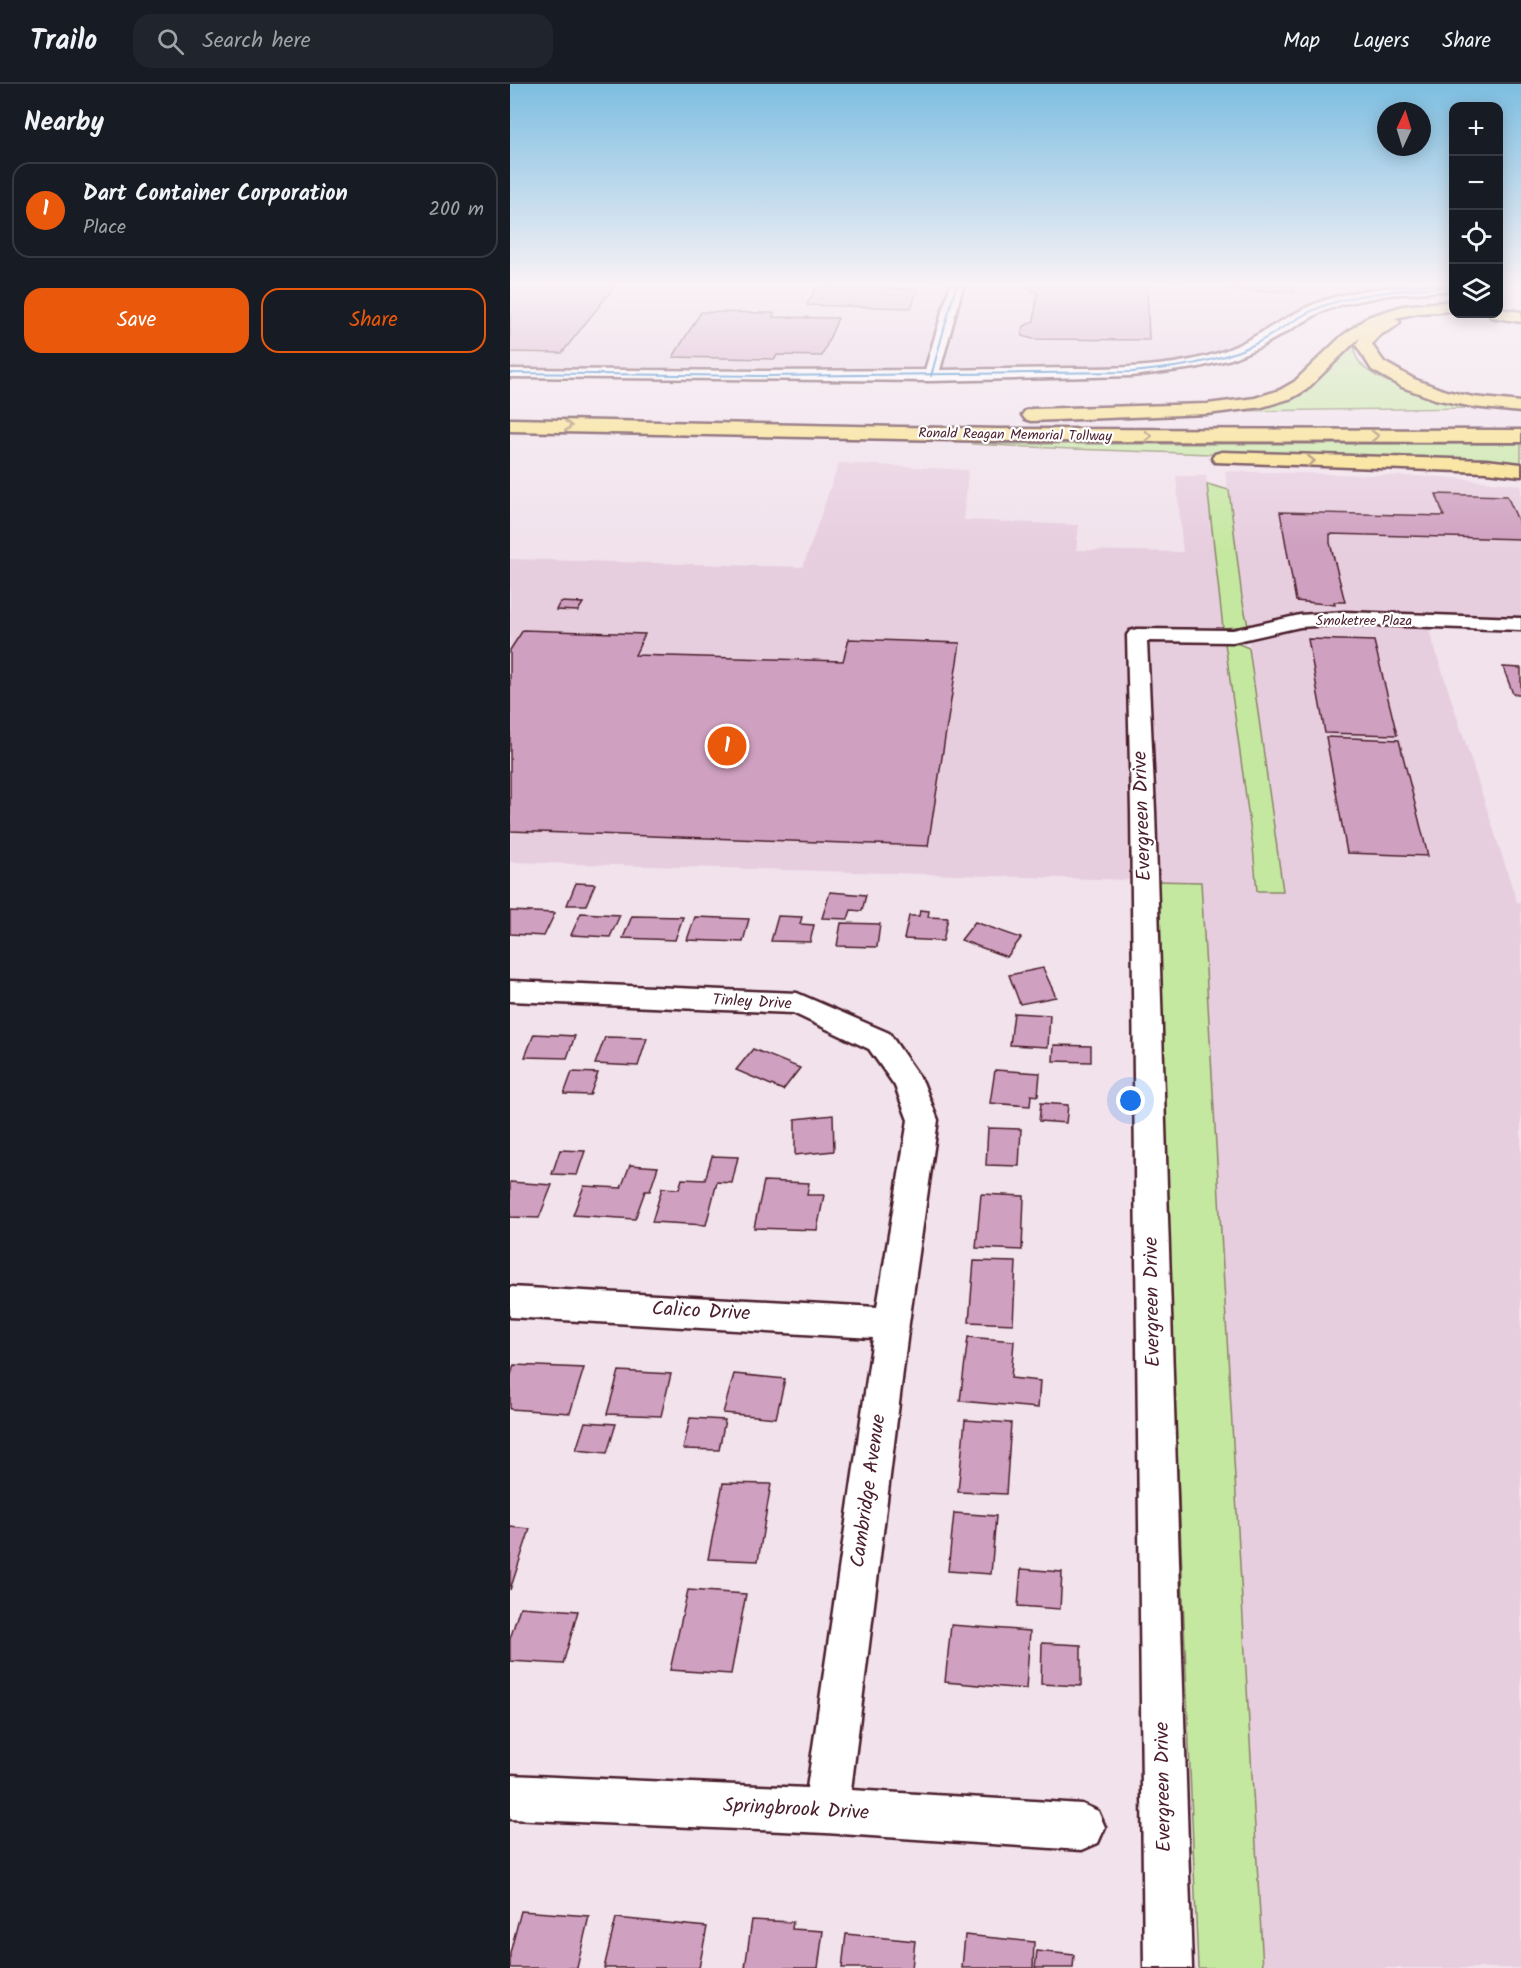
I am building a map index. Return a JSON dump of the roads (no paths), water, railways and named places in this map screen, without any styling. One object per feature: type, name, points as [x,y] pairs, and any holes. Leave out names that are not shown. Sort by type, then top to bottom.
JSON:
[{"type":"highway","points":[[1015,415],[1200,409],[1248,404],[1286,394],[1314,374]]},
{"type":"highway","points":[[1392,374],[1408,383],[1441,395],[1473,402],[1521,407]]},
{"type":"highway","name":"Ronald Reagan Memorial Tollway","points":[[510,408],[975,417],[1269,420],[1521,419]]},
{"type":"highway","name":"Ronald Reagan Memorial Tollway","points":[[510,425],[1022,435],[1521,436]]},
{"type":"highway","points":[[627,427],[688,435],[1103,454]]},
{"type":"highway","points":[[1206,458],[1486,466],[1521,470]]},
{"type":"street","points":[[639,374],[931,376],[1102,374]]},
{"type":"street","name":"Smoketree Plaza","points":[[1137,635],[1233,636],[1300,621],[1344,618],[1521,624]]},
{"type":"street","name":"Evergreen Drive","points":[[1137,635],[1144,833],[1168,1968]]},
{"type":"street","name":"Tinley Drive","points":[[510,992],[797,1004],[879,1041],[908,1082],[923,1120],[915,1172]]},
{"type":"street","name":"Cambridge Avenue","points":[[826,1812],[892,1323],[915,1172]]},
{"type":"street","name":"Calico Drive","points":[[510,1302],[892,1323]]},
{"type":"street","name":"Springbrook Drive","points":[[510,1797],[1082,1827]]},
{"type":"place","name":"Dart Container Corporation","points":[[727,746]]}]
